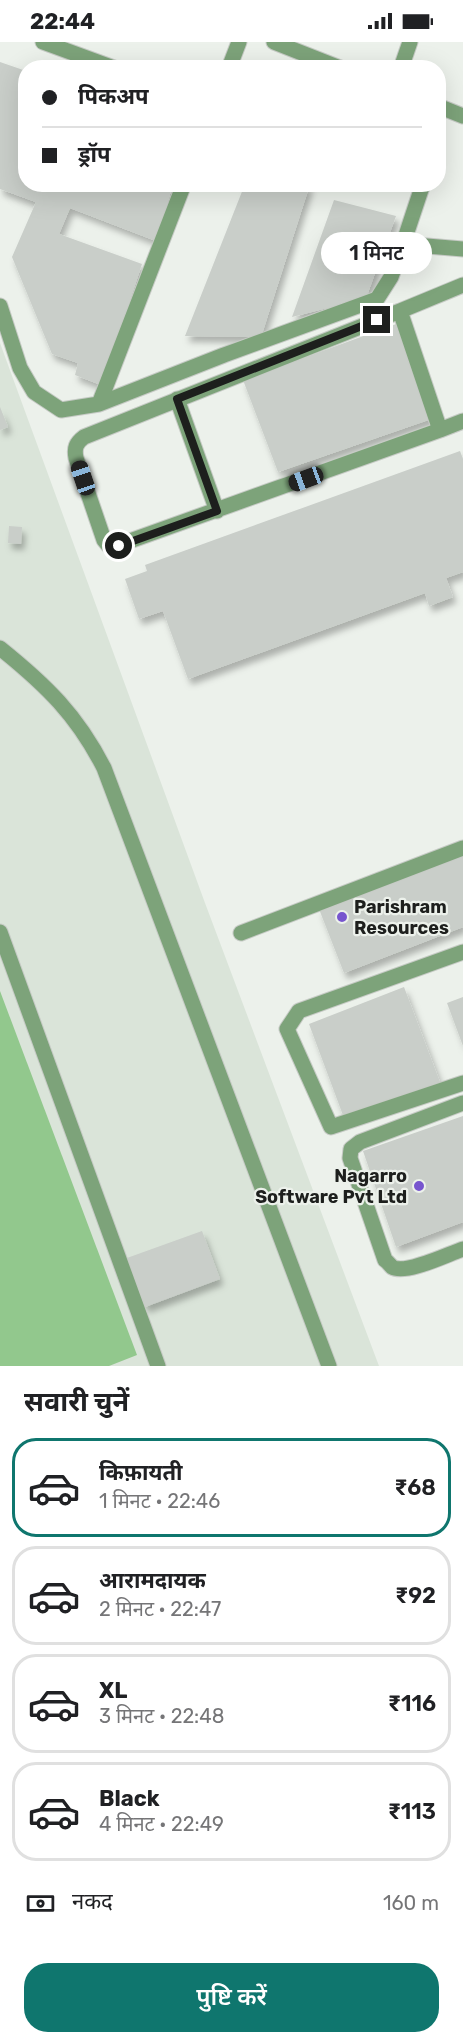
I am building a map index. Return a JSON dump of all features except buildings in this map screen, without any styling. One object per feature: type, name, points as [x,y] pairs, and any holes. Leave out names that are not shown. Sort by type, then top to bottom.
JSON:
[{"type":"lane","points":[[43,42],[66,46],[97,60]]},
{"type":"lane","points":[[232,60],[239,42]]},
{"type":"lane","points":[[404,60],[410,42]]},
{"type":"lane","points":[[284,44],[321,60]]},
{"type":"lane","points":[[446,109],[463,116]]},
{"type":"lane","points":[[99,404],[181,192]]},
{"type":"lane","points":[[0,306],[20,368],[34,392],[62,410],[99,404],[376,299],[391,277],[420,192]]},
{"type":"lane","points":[[403,244],[463,249]]},
{"type":"lane","points":[[463,285],[84,437],[78,441],[75,449],[104,540],[113,548],[463,421]]},
{"type":"lane","points":[[400,311],[440,430]]},
{"type":"lane","points":[[177,399],[217,511]]},
{"type":"lane","points":[[0,648],[28,670],[68,711],[89,740],[104,768],[329,1366]]},
{"type":"lane","points":[[241,933],[463,848]]},
{"type":"lane","points":[[0,932],[154,1365]]},
{"type":"lane","points":[[463,952],[299,1011],[287,1029],[331,1127],[463,1083]]},
{"type":"lane","points":[[463,1103],[360,1142],[351,1149],[350,1158],[385,1260],[392,1267],[400,1269],[414,1267],[463,1249]]},
{"type":"shaded area","points":[[0,343],[205,903],[379,1366],[0,1366]]},
{"type":"green space","points":[[0,991],[137,1355],[109,1366],[0,1366]]},
{"type":"place","name":"Parishram Resources","points":[[342,917]]},
{"type":"place","name":"Nagarro Software Pvt Ltd","points":[[419,1186]]},
{"type":"route","points":[[119,546],[217,511],[177,399],[377,320]]}]
